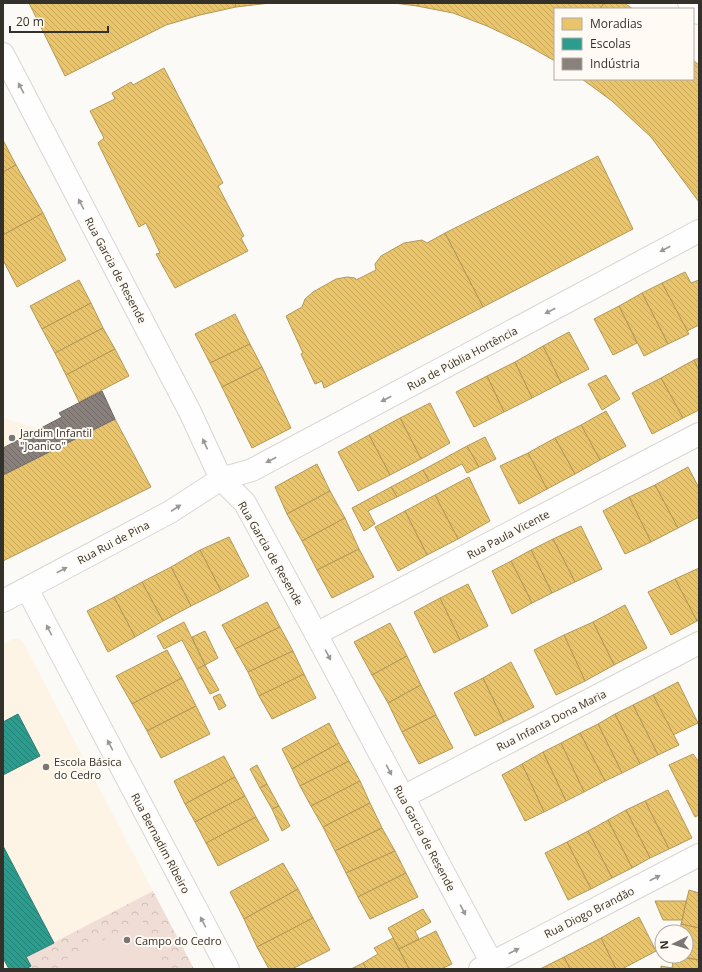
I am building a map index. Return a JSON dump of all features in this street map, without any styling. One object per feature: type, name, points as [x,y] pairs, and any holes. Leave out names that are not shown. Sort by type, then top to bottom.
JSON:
[{"type":"street","points":[[689,3],[699,13]]},
{"type":"street","name":"Rua Garcia de Resende","points":[[3,54],[190,412],[221,479],[245,503],[403,797],[489,967]]},
{"type":"street","name":"Rua de Públia Hortência","points":[[221,479],[252,470],[699,231]]},
{"type":"street","name":"Rua Paula Vicente","points":[[316,634],[699,434]]},
{"type":"street","name":"Rua Rui de Pina","points":[[3,602],[170,512],[221,479]]},
{"type":"street","name":"Rua Bernadim Ribeiro","points":[[28,589],[228,969]]},
{"type":"street","name":"Rua Infanta Dona Maria","points":[[403,797],[699,643]]},
{"type":"street","name":"Rua Diogo Brandão","points":[[489,967],[699,855]]},
{"type":"shaded area","name":"Jardim Infantil \"Joanico\"","points":[[3,418],[40,429],[3,448]]},
{"type":"shaded area","name":"Escola Básica do Cedro","points":[[13,639],[19,639],[23,642],[153,891],[26,957],[31,966],[26,969],[3,969],[3,644]]},
{"type":"green space","points":[[153,891],[194,969],[26,969],[31,966],[26,957]]},
{"type":"green space","name":"Campo do Cedro","points":[[142,920],[167,969],[68,969],[63,961]]},
{"type":"building: Moradias","points":[[29,3],[235,3],[236,7],[200,15],[166,25],[65,76]]},
{"type":"building: Moradias","points":[[235,3],[270,3],[236,7]]},
{"type":"building: Moradias","points":[[394,3],[418,3],[417,6]]},
{"type":"building: Moradias","points":[[418,3],[604,3],[601,8],[554,8],[554,60],[523,43],[487,26],[453,13],[417,6]]},
{"type":"building: Moradias","points":[[604,3],[624,3],[632,8],[601,8]]},
{"type":"building: Moradias","points":[[694,61],[699,65],[699,202],[651,137],[612,101],[583,80],[694,80]]},
{"type":"building: Moradias","points":[[164,68],[223,183],[218,186],[244,236],[241,238],[248,251],[175,288],[156,254],[160,253],[146,223],[139,227],[98,143],[104,138],[90,111],[115,99],[112,93],[131,82],[133,85]]},
{"type":"building: Moradias","points":[[3,140],[16,165],[3,172]]},
{"type":"building: Moradias","points":[[598,156],[633,229],[483,307],[445,233]]},
{"type":"building: Moradias","points":[[16,165],[43,213],[3,235],[3,172]]},
{"type":"building: Moradias","points":[[43,213],[66,260],[17,287],[3,260],[3,235]]},
{"type":"building: Moradias","points":[[445,233],[483,307],[324,388],[322,381],[315,384],[286,316],[302,307],[305,299],[313,292],[336,279],[347,277],[355,278],[356,280],[376,270],[375,264],[381,256],[404,243],[422,240],[427,243]]},
{"type":"building: Moradias","points":[[685,272],[691,283],[699,280],[699,325],[687,331],[662,283]]},
{"type":"building: Moradias","points":[[79,280],[91,303],[42,329],[30,306]]},
{"type":"building: Moradias","points":[[662,283],[689,334],[668,344],[642,293]]},
{"type":"building: Moradias","points":[[642,293],[668,344],[644,356],[619,306]]},
{"type":"building: Moradias","points":[[91,303],[103,328],[55,353],[42,329]]},
{"type":"building: Moradias","points":[[619,306],[637,343],[613,355],[594,319]]},
{"type":"building: Moradias","points":[[235,314],[250,344],[210,363],[195,334]]},
{"type":"building: Moradias","points":[[103,328],[115,349],[66,375],[55,353]]},
{"type":"building: Moradias","points":[[569,332],[589,369],[561,383],[543,346]]},
{"type":"building: Moradias","points":[[250,344],[262,367],[222,387],[210,363]]},
{"type":"building: Moradias","points":[[543,346],[561,383],[532,398],[515,362]]},
{"type":"building: Moradias","points":[[115,349],[129,376],[79,402],[66,375]]},
{"type":"building: Moradias","points":[[699,358],[699,371],[694,360]]},
{"type":"building: Moradias","points":[[694,360],[699,371],[699,410],[683,418],[661,378]]},
{"type":"building: Moradias","points":[[515,362],[532,398],[504,412],[487,376]]},
{"type":"building: Moradias","points":[[262,367],[291,428],[252,448],[222,387]]},
{"type":"building: Moradias","points":[[606,375],[620,399],[602,410],[588,384]]},
{"type":"building: Moradias","points":[[487,376],[504,412],[474,427],[456,392]]},
{"type":"building: Moradias","points":[[661,378],[683,418],[652,434],[632,393]]},
{"type":"building: Moradias","points":[[430,403],[450,443],[421,459],[400,418]]},
{"type":"building: Moradias","points":[[606,411],[626,446],[600,460],[581,425]]},
{"type":"building: Moradias","points":[[400,418],[421,459],[390,475],[369,435]]},
{"type":"building: Moradias","points":[[115,419],[151,487],[3,561],[3,475]]},
{"type":"building: Moradias","points":[[581,425],[600,460],[575,474],[555,438]]},
{"type":"building: Moradias","points":[[369,435],[390,475],[358,491],[338,452]]},
{"type":"building: Moradias","points":[[485,437],[496,459],[479,467],[467,446]]},
{"type":"building: Moradias","points":[[555,438],[575,474],[547,489],[528,453]]},
{"type":"building: Moradias","points":[[467,446],[479,467],[467,473],[462,464],[429,481],[423,470]]},
{"type":"building: Moradias","points":[[528,453],[547,489],[519,504],[500,466]]},
{"type":"building: Moradias","points":[[317,464],[330,491],[287,514],[275,487]]},
{"type":"building: Moradias","points":[[688,467],[699,488],[699,517],[678,528],[655,485]]},
{"type":"building: Moradias","points":[[423,470],[429,481],[397,497],[391,487]]},
{"type":"building: Moradias","points":[[469,477],[490,521],[458,539],[435,495]]},
{"type":"building: Moradias","points":[[655,485],[678,528],[651,542],[629,497]]},
{"type":"building: Moradias","points":[[391,487],[397,497],[368,511],[375,524],[364,531],[352,508]]},
{"type":"building: Moradias","points":[[330,491],[345,518],[302,541],[287,514]]},
{"type":"building: Moradias","points":[[435,495],[458,539],[427,555],[405,511]]},
{"type":"building: Moradias","points":[[629,497],[651,542],[625,554],[603,511]]},
{"type":"building: Moradias","points":[[405,511],[427,555],[398,571],[375,527]]},
{"type":"building: Moradias","points":[[345,518],[359,549],[317,570],[302,541]]},
{"type":"building: Moradias","points":[[581,526],[602,569],[575,582],[553,539]]},
{"type":"building: Moradias","points":[[229,537],[249,576],[221,591],[200,550]]},
{"type":"building: Moradias","points":[[553,539],[575,582],[552,593],[531,550]]},
{"type":"building: Moradias","points":[[359,549],[374,577],[332,598],[317,570]]},
{"type":"building: Moradias","points":[[200,550],[221,591],[191,606],[171,567]]},
{"type":"building: Moradias","points":[[531,550],[552,593],[532,603],[511,561]]},
{"type":"building: Moradias","points":[[511,561],[532,603],[512,614],[492,571]]},
{"type":"building: Moradias","points":[[171,567],[191,606],[163,621],[142,582]]},
{"type":"building: Moradias","points":[[699,568],[699,620],[697,621],[675,579]]},
{"type":"building: Moradias","points":[[675,579],[697,621],[671,635],[648,592]]},
{"type":"building: Moradias","points":[[142,582],[163,621],[135,637],[114,597]]},
{"type":"building: Moradias","points":[[468,584],[488,626],[460,640],[440,598]]},
{"type":"building: Moradias","points":[[114,597],[135,637],[108,652],[87,611]]},
{"type":"building: Moradias","points":[[440,598],[460,640],[434,653],[414,612]]},
{"type":"building: Moradias","points":[[267,602],[280,627],[235,649],[222,625]]},
{"type":"building: Moradias","points":[[625,605],[647,648],[614,665],[593,622]]},
{"type":"building: Moradias","points":[[184,622],[205,665],[197,669],[182,640],[164,649],[157,636]]},
{"type":"building: Moradias","points":[[593,622],[614,665],[585,681],[564,635]]},
{"type":"building: Moradias","points":[[390,623],[407,656],[372,675],[354,642]]},
{"type":"building: Moradias","points":[[280,627],[293,651],[248,672],[235,649]]},
{"type":"building: Moradias","points":[[205,631],[218,658],[205,665],[192,637]]},
{"type":"building: Moradias","points":[[564,635],[585,681],[556,695],[534,650]]},
{"type":"building: Moradias","points":[[167,650],[182,678],[132,704],[116,676]]},
{"type":"building: Moradias","points":[[293,651],[304,674],[259,696],[248,672]]},
{"type":"building: Moradias","points":[[407,656],[421,685],[388,703],[372,675]]},
{"type":"building: Moradias","points":[[511,662],[534,707],[504,722],[483,678]]},
{"type":"building: Moradias","points":[[205,665],[219,690],[210,694],[197,669]]},
{"type":"building: Moradias","points":[[304,674],[316,698],[272,719],[259,696]]},
{"type":"building: Moradias","points":[[182,678],[196,706],[147,731],[132,704]]},
{"type":"building: Moradias","points":[[483,678],[504,722],[475,736],[454,693]]},
{"type":"building: Moradias","points":[[678,682],[698,723],[673,735],[653,695]]},
{"type":"building: Moradias","points":[[421,685],[436,715],[402,732],[388,703]]},
{"type":"building: Moradias","points":[[220,694],[226,706],[219,710],[213,697]]},
{"type":"building: Moradias","points":[[653,695],[679,745],[658,755],[633,705]]},
{"type":"building: Moradias","points":[[633,705],[658,755],[640,764],[615,714]]},
{"type":"building: Moradias","points":[[196,706],[210,734],[161,758],[147,731]]},
{"type":"building: Moradias","points":[[615,714],[640,764],[622,773],[598,724]]},
{"type":"building: Moradias","points":[[436,715],[453,748],[419,764],[402,732]]},
{"type":"building: Moradias","points":[[329,723],[339,743],[292,769],[282,749]]},
{"type":"building: Moradias","points":[[598,724],[622,773],[605,781],[580,733]]},
{"type":"building: Moradias","points":[[580,733],[605,781],[584,792],[561,743]]},
{"type":"building: Moradias","points":[[339,743],[349,761],[300,786],[292,769]]},
{"type":"building: Moradias","points":[[561,743],[584,792],[566,801],[543,752]]},
{"type":"building: Moradias","points":[[543,752],[566,801],[544,812],[522,764]]},
{"type":"building: Moradias","points":[[693,754],[699,762],[699,815],[695,817],[669,765]]},
{"type":"building: Moradias","points":[[224,756],[235,777],[185,804],[174,781]]},
{"type":"building: Moradias","points":[[349,761],[360,781],[311,806],[300,786]]},
{"type":"building: Moradias","points":[[522,764],[544,812],[525,821],[502,775]]},
{"type":"building: Moradias","points":[[257,765],[267,784],[260,788],[250,769]]},
{"type":"building: Moradias","points":[[235,777],[245,796],[195,822],[185,804]]},
{"type":"building: Moradias","points":[[360,781],[370,803],[323,827],[311,806]]},
{"type":"building: Moradias","points":[[267,784],[279,806],[272,809],[260,788]]},
{"type":"building: Moradias","points":[[668,790],[692,838],[669,849],[645,801]]},
{"type":"building: Moradias","points":[[245,796],[256,817],[206,843],[195,822]]},
{"type":"building: Moradias","points":[[645,801],[669,849],[650,858],[626,810]]},
{"type":"building: Moradias","points":[[370,803],[382,828],[335,851],[323,827]]},
{"type":"building: Moradias","points":[[279,806],[290,826],[282,831],[272,809]]},
{"type":"building: Moradias","points":[[626,810],[650,858],[632,868],[608,820]]},
{"type":"building: Moradias","points":[[256,817],[269,840],[218,866],[206,843]]},
{"type":"building: Moradias","points":[[608,820],[632,868],[612,878],[588,831]]},
{"type":"building: Moradias","points":[[382,828],[395,851],[346,873],[335,851]]},
{"type":"building: Moradias","points":[[588,831],[612,878],[591,889],[567,842]]},
{"type":"building: Moradias","points":[[567,842],[591,889],[568,900],[545,853]]},
{"type":"building: Moradias","points":[[395,851],[406,873],[358,897],[346,873]]},
{"type":"building: Moradias","points":[[283,863],[298,889],[244,919],[230,892]]},
{"type":"building: Moradias","points":[[406,873],[418,897],[370,919],[358,897]]},
{"type":"building: Moradias","points":[[298,889],[313,918],[257,947],[244,919]]},
{"type":"building: Moradias","points":[[689,890],[699,893],[699,928],[694,927],[694,924],[681,924]]},
{"type":"building: Moradias","points":[[655,901],[686,901],[682,920],[663,920]]},
{"type":"building: Moradias","points":[[423,909],[431,922],[415,931],[419,939],[399,949],[388,928]]},
{"type":"building: Moradias","points":[[639,917],[654,947],[654,952],[622,969],[616,969],[601,938]]},
{"type":"building: Moradias","points":[[313,918],[330,950],[292,969],[269,969],[257,947]]},
{"type":"building: Moradias","points":[[694,927],[699,928],[699,960],[694,959]]},
{"type":"building: Moradias","points":[[436,931],[452,964],[441,969],[409,969],[399,949]]},
{"type":"building: Moradias","points":[[393,938],[409,969],[366,969],[363,963],[378,954],[374,948]]},
{"type":"building: Moradias","points":[[601,938],[616,969],[570,969],[564,957]]},
{"type":"building: Moradias","points":[[564,957],[570,969],[540,969]]},
{"type":"building: Moradias","points":[[694,959],[699,960],[699,969],[661,969],[661,966],[672,968],[673,964],[694,964]]},
{"type":"building: Moradias","points":[[363,963],[366,969],[351,969]]},
{"type":"building: Escolas","points":[[18,714],[40,756],[3,775],[3,722]]},
{"type":"building: Escolas","points":[[3,846],[54,943],[26,957],[31,966],[26,969],[9,969],[3,958]]},
{"type":"building: Indústria","points":[[102,391],[115,419],[3,475],[3,448],[62,417],[59,413]]},
{"type":"place","name":"Jardim Infantil \"Joanico\"","points":[[12,438]]},
{"type":"place","name":"Escola Básica do Cedro","points":[[46,767]]},
{"type":"place","name":"Campo do Cedro","points":[[127,940]]}]
